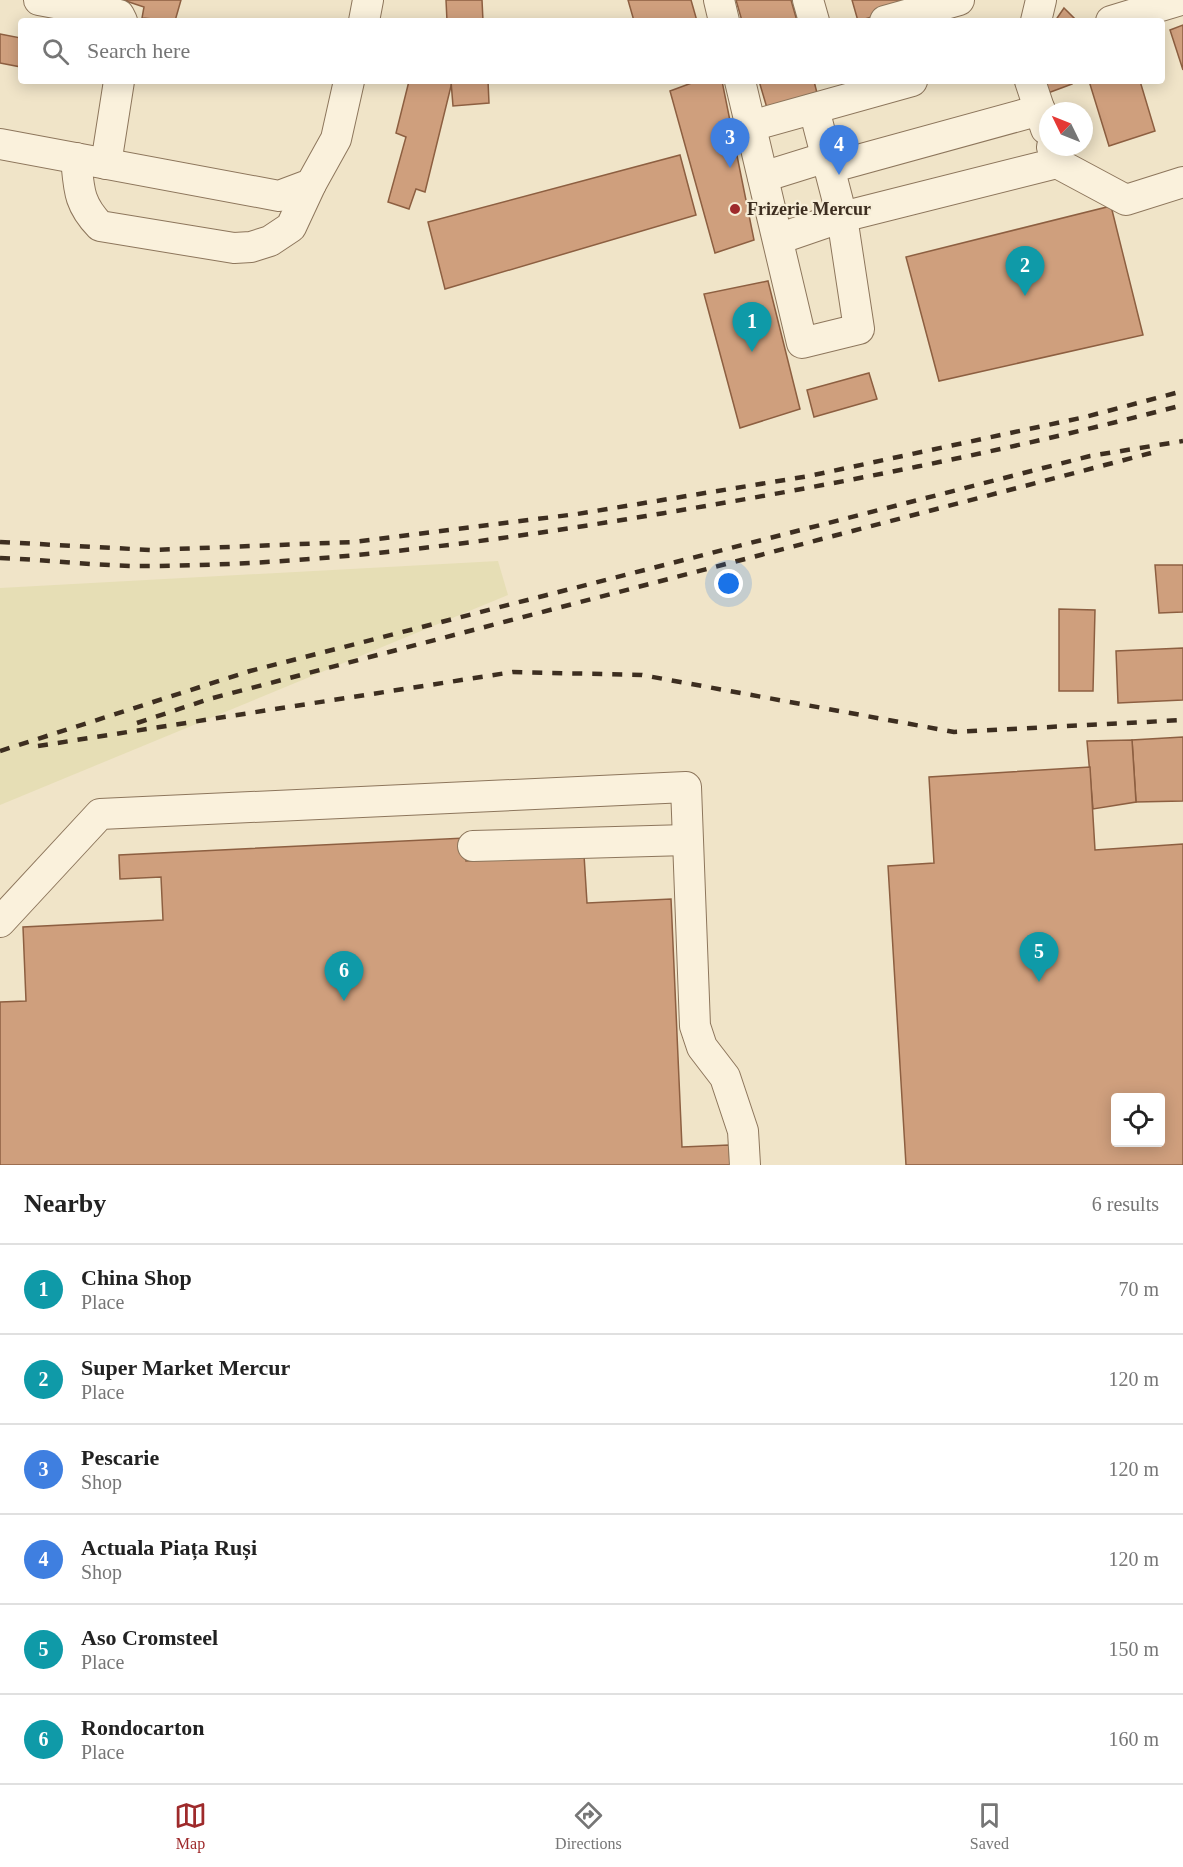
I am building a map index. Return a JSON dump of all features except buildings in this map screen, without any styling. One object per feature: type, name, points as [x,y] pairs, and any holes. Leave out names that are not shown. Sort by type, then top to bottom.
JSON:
[{"type":"lane","points":[[39,0],[119,15],[120,18]]},
{"type":"lane","points":[[365,18],[368,0]]},
{"type":"lane","points":[[719,0],[723,18]]},
{"type":"lane","points":[[808,0],[813,18]]},
{"type":"lane","points":[[896,18],[959,0]]},
{"type":"lane","points":[[1037,18],[1041,0]]},
{"type":"lane","points":[[1121,18],[1181,0]]},
{"type":"lane","points":[[106,164],[119,84]]},
{"type":"lane","points":[[76,158],[79,191],[86,212],[100,226],[234,248],[251,247],[270,241],[291,226],[336,139],[349,84]]},
{"type":"lane","points":[[741,84],[802,343],[859,329],[842,217],[828,163],[828,98]]},
{"type":"lane","points":[[751,126],[828,98],[897,84]]},
{"type":"lane","points":[[1031,84],[1039,108]]},
{"type":"lane","points":[[763,177],[1039,124]]},
{"type":"lane","points":[[0,144],[279,196],[311,184]]},
{"type":"lane","points":[[778,239],[842,217],[1051,156]]},
{"type":"lane","points":[[1056,156],[1126,200],[1183,182]]},
{"type":"lane","points":[[0,922],[100,814],[686,787],[695,1026],[702,1047],[725,1077],[743,1131],[744,1165]]},
{"type":"lane","points":[[473,846],[687,840]]},
{"type":"shaded area","points":[[498,561],[508,595],[0,805],[0,588]]},
{"type":"railway","points":[[0,542],[151,550],[353,542],[577,514],[809,476],[1085,417],[1183,391]]},
{"type":"railway","points":[[0,558],[136,566],[223,564],[357,555],[490,540],[688,509],[875,475],[999,449],[1183,405]]},
{"type":"railway","points":[[0,751],[250,671],[1090,456],[1183,441]]},
{"type":"railway","points":[[137,723],[209,699],[1151,453]]},
{"type":"railway","points":[[38,746],[513,672],[642,675],[954,732],[1183,720]]},
{"type":"place","name":"Pescarie","points":[[730,168]]},
{"type":"place","name":"Actuala Piața Ruși","points":[[839,175]]},
{"type":"place","name":"Frizerie Mercur","points":[[735,209]]},
{"type":"place","name":"Super Market Mercur","points":[[1025,296]]},
{"type":"place","name":"China Shop","points":[[752,352]]},
{"type":"place","name":"Aso Cromsteel","points":[[1039,982]]},
{"type":"place","name":"Rondocarton","points":[[344,1001]]}]
